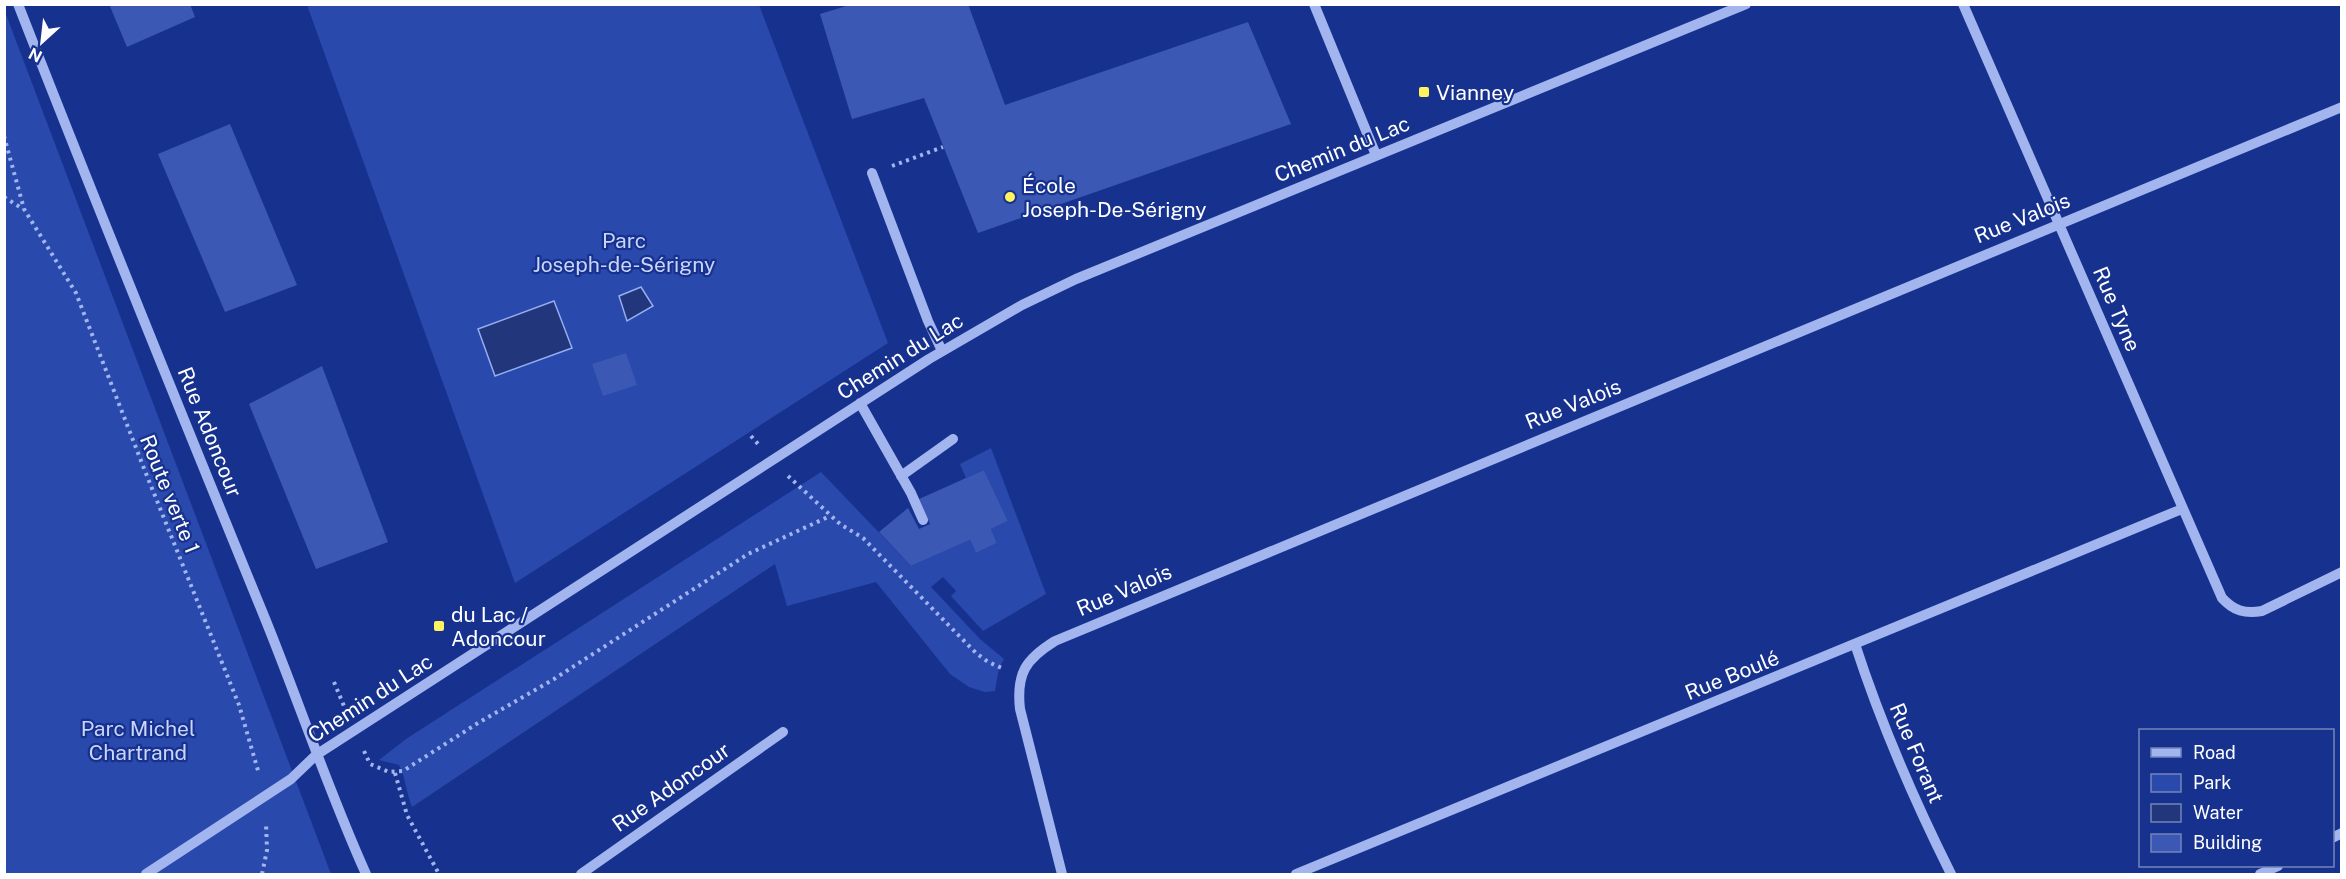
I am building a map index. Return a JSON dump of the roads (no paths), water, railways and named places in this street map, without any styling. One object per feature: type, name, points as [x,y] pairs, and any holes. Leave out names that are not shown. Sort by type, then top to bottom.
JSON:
[{"type":"street","name":"Rue Adoncour","points":[[18,4],[295,693],[316,755],[366,874]]},
{"type":"street","points":[[1314,4],[1376,155]]},
{"type":"street","name":"Chemin du Lac","points":[[146,874],[291,779],[316,755],[860,403],[942,351],[1022,305],[1076,279],[1746,4]]},
{"type":"street","name":"Rue Tyne","points":[[1963,4],[2222,598],[2238,611],[2250,613],[2262,611],[2342,572]]},
{"type":"street","name":"Rue Valois","points":[[1062,874],[1018,694],[1022,673],[1031,659],[1041,650],[1076,631],[2342,107]]},
{"type":"street","points":[[872,173],[928,321],[942,351]]},
{"type":"street","points":[[860,403],[923,520]]},
{"type":"street","points":[[901,476],[953,439]]},
{"type":"street","name":"Rue Boulé","points":[[1296,874],[2182,509]]},
{"type":"street","name":"Rue Forant","points":[[1855,644],[1868,686],[1904,777],[1952,874]]},
{"type":"street","name":"Rue Adoncour","points":[[581,874],[783,732]]},
{"type":"street","points":[[2260,874],[2276,867]]},
{"type":"water","points":[[641,287],[653,306],[627,321],[619,296]]},
{"type":"water","points":[[554,301],[572,348],[495,376],[478,329]]},
{"type":"place","name":"Vianney","points":[[1424,92]]},
{"type":"place","name":"École Joseph-De-Sérigny","points":[[1010,197]]},
{"type":"place","name":"du Lac / Adoncour","points":[[439,626]]},
{"type":"park label","name":"Parc Joseph-de-Sérigny","points":[[624,252]]},
{"type":"park label","name":"Parc Michel Chartrand","points":[[138,740]]}]
